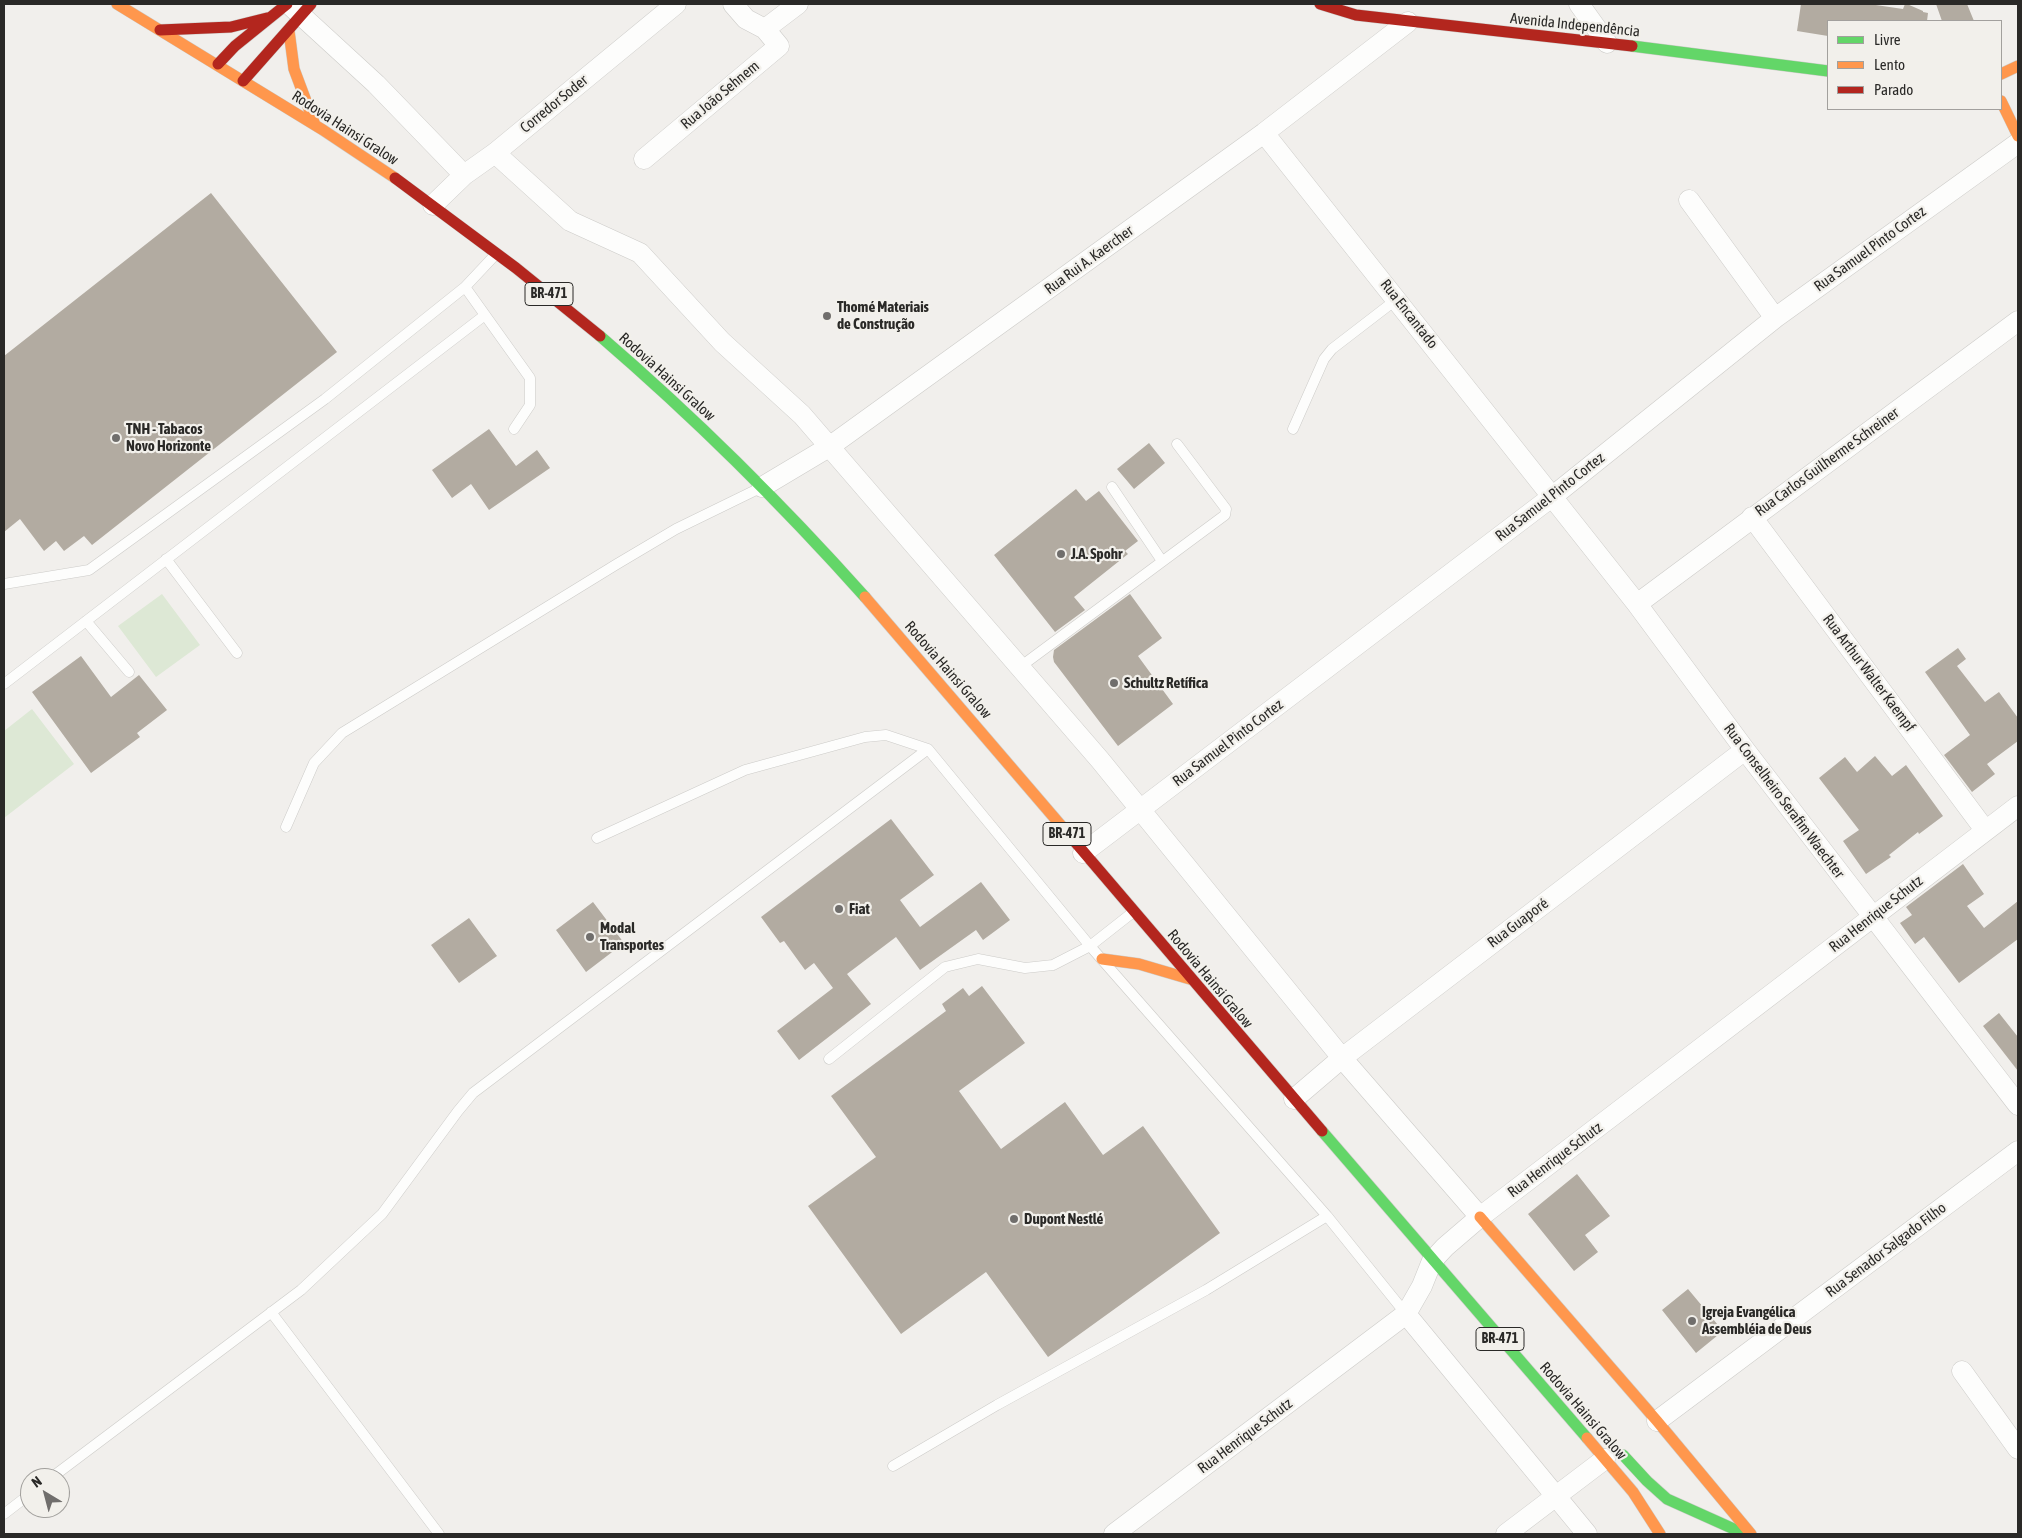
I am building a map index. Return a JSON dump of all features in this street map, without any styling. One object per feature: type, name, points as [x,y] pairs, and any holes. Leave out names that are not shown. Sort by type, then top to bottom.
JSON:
[{"type":"main road","name":"Rodovia Hainsi Gralow","points":[[117,4],[315,125],[433,206],[538,285],[614,348],[678,404],[762,487],[801,526],[880,614],[1190,979],[1528,1371],[1609,1452],[1632,1492],[1660,1534]]},
{"type":"main road","name":"Avenida Independência","points":[[1320,4],[1356,15],[1408,22],[1608,42],[1827,71]]},
{"type":"main road","points":[[160,30],[230,28],[267,18],[297,7]]},
{"type":"main road","points":[[297,7],[289,32],[290,55],[295,79],[315,125]]},
{"type":"main road","points":[[218,64],[267,18]]},
{"type":"main road","points":[[243,81],[289,32]]},
{"type":"main road","points":[[2002,74],[2018,66]]},
{"type":"main road","points":[[2002,103],[2018,136]]},
{"type":"main road","points":[[1102,959],[1139,964],[1190,979]]},
{"type":"main road","points":[[1480,1217],[1657,1421],[1751,1534]]},
{"type":"main road","points":[[1528,1371],[1559,1392],[1581,1413]]},
{"type":"main road","points":[[1609,1452],[1639,1473],[1673,1503],[1718,1519],[1745,1534]]},
{"type":"main road","name":"Rodovia Hainsi Gralow","points":[[1632,1492],[1670,1534]]},
{"type":"street","name":"Corredor Soder","points":[[433,206],[464,175],[495,153],[676,4]]},
{"type":"street","name":"Rua João Sehnem","points":[[644,159],[779,46],[765,29],[746,19],[734,4]]},
{"type":"street","points":[[765,29],[798,4]]},
{"type":"street","points":[[1579,4],[1608,42]]},
{"type":"street","points":[[297,7],[376,84],[464,175]]},
{"type":"street","name":"Rua Rui A. Kaercher","points":[[762,487],[829,447],[1264,133],[1408,22]]},
{"type":"street","name":"Rua Encantado","points":[[1264,133],[1553,496]]},
{"type":"street","name":"Rua Samuel Pinto Cortez","points":[[1083,852],[1553,496],[1775,318],[2018,143]]},
{"type":"street","points":[[495,153],[570,221],[640,253],[722,342],[802,415],[1100,760],[1342,1058],[1480,1217]]},
{"type":"street","points":[[1689,200],[1775,318]]},
{"type":"street","name":"Rua Carlos Guilherme Schreiner","points":[[1637,604],[2018,321]]},
{"type":"street","name":"Rua Conselheiro Serafim Waechter","points":[[1553,496],[1637,604],[1745,750],[2018,1105]]},
{"type":"street","name":"Rua Arthur Walter Kaempf","points":[[1752,517],[1985,830]]},
{"type":"street","name":"Rua Guaporé","points":[[1294,1099],[1342,1058],[1745,750]]},
{"type":"street","name":"Rua Henrique Schutz","points":[[1114,1534],[1406,1314],[1422,1286],[1432,1261],[1444,1247],[1480,1217],[2018,806]]},
{"type":"street","name":"Rua Senador Salgado Filho","points":[[1657,1421],[2018,1151]]},
{"type":"street","points":[[1406,1314],[1587,1534]]},
{"type":"street","points":[[1962,1371],[2018,1449]]},
{"type":"street","points":[[1506,1534],[1555,1497],[1609,1452]]},
{"type":"lane","points":[[4,584],[89,570],[325,399],[465,288],[497,254]]},
{"type":"lane","points":[[465,288],[530,378],[530,405],[514,428]]},
{"type":"lane","points":[[1293,428],[1324,359],[1332,349],[1397,300]]},
{"type":"lane","points":[[4,684],[485,315]]},
{"type":"lane","points":[[1020,667],[1225,515],[1226,509],[1177,444]]},
{"type":"lane","points":[[286,827],[314,763],[342,733],[676,529],[762,487]]},
{"type":"lane","points":[[1112,487],[1162,561]]},
{"type":"lane","points":[[166,559],[237,653]]},
{"type":"lane","points":[[86,621],[128,672]]},
{"type":"lane","points":[[598,838],[745,770],[865,736],[886,735],[928,749],[1090,946],[1327,1216],[1406,1314]]},
{"type":"lane","points":[[64,1468],[301,1290],[382,1214],[458,1111],[473,1094],[928,749]]},
{"type":"lane","points":[[829,1059],[945,967],[978,958],[1025,968],[1053,965],[1090,946],[1134,912]]},
{"type":"lane","points":[[892,1466],[997,1405],[1206,1290],[1327,1216]]},
{"type":"lane","points":[[271,1312],[440,1534]]},
{"type":"lane","points":[[4,1514],[20,1502]]},
{"type":"green space","points":[[162,594],[200,645],[156,677],[118,626]]},
{"type":"green space","points":[[32,709],[74,764],[4,818],[4,731]]},
{"type":"building","points":[[1801,4],[1869,4],[1903,9],[1905,4],[1907,4],[1928,13],[1927,20],[1827,20],[1827,36],[1797,31]]},
{"type":"building","points":[[1936,4],[1967,4],[1974,20],[1942,20]]},
{"type":"building","name":"TNH - Tabacos Novo Horizonte","points":[[211,193],[337,352],[92,545],[84,536],[64,551],[56,541],[44,551],[20,519],[4,532],[4,356]]},
{"type":"building","points":[[489,429],[516,466],[537,450],[550,468],[489,510],[471,484],[452,498],[432,470]]},
{"type":"building","points":[[1149,443],[1165,463],[1134,489],[1117,469]]},
{"type":"building","name":"J.A. Spohr","points":[[1076,489],[1086,501],[1099,491],[1138,541],[1125,551],[1128,554],[1074,597],[1085,610],[1055,632],[994,555]]},
{"type":"building","name":"Schultz Retífica","points":[[1130,594],[1162,638],[1138,656],[1173,704],[1118,746],[1054,662],[1053,657],[1054,650]]},
{"type":"building","points":[[1958,648],[1966,659],[1957,666],[1985,702],[1999,692],[2018,718],[2018,741],[1987,764],[1995,774],[1972,792],[1944,755],[1970,735],[1925,672]]},
{"type":"building","points":[[81,656],[111,697],[139,675],[167,710],[137,733],[140,737],[91,773],[32,692]]},
{"type":"building","points":[[1875,756],[1892,776],[1906,765],[1943,816],[1919,834],[1918,832],[1889,855],[1891,857],[1866,874],[1843,841],[1859,830],[1819,778],[1845,757],[1857,772]]},
{"type":"building","name":"Fiat","points":[[891,819],[934,875],[900,900],[920,927],[981,882],[1010,920],[983,940],[976,930],[920,970],[896,937],[847,974],[871,1004],[799,1060],[777,1031],[833,988],[814,963],[805,970],[784,941],[780,943],[761,917]]},
{"type":"building","points":[[1963,864],[1984,894],[1967,906],[1984,928],[2018,901],[2018,939],[1959,983],[1924,937],[1915,944],[1900,923],[1912,915],[1906,907]]},
{"type":"building","name":"Modal Transportes","points":[[593,902],[624,943],[586,972],[556,930]]},
{"type":"building","points":[[469,918],[497,956],[459,983],[431,945]]},
{"type":"building","name":"Dupont Nestlé","points":[[982,986],[1025,1043],[959,1091],[1001,1149],[1065,1102],[1103,1155],[1143,1126],[1220,1233],[1048,1357],[986,1272],[901,1334],[808,1206],[876,1157],[831,1096],[946,1011],[942,1004],[963,988],[969,996]]},
{"type":"building","points":[[1999,1013],[2018,1037],[2018,1071],[1983,1026]]},
{"type":"building","points":[[1577,1174],[1610,1216],[1585,1235],[1598,1252],[1574,1271],[1528,1214]]},
{"type":"building","name":"Igreja Evangélica Assembléia de Deus","points":[[1688,1289],[1723,1331],[1696,1353],[1662,1310]]},
{"type":"traffic: fast","points":[[1632,46],[1827,71]]},
{"type":"traffic: fast","points":[[600,336],[737,462],[802,528],[865,597]]},
{"type":"traffic: fast","points":[[1322,1131],[1587,1438]]},
{"type":"traffic: fast","points":[[1623,1455],[1667,1499],[1745,1534]]},
{"type":"traffic: slow","points":[[117,4],[323,130],[395,178]]},
{"type":"traffic: slow","points":[[289,31],[294,69],[315,125]]},
{"type":"traffic: slow","points":[[2002,74],[2018,66]]},
{"type":"traffic: slow","points":[[2002,103],[2018,136]]},
{"type":"traffic: slow","points":[[865,597],[1070,836]]},
{"type":"traffic: slow","points":[[1102,959],[1139,964],[1190,979]]},
{"type":"traffic: slow","points":[[1480,1217],[1657,1421],[1751,1534]]},
{"type":"traffic: slow","points":[[1587,1438],[1633,1492],[1660,1534]]},
{"type":"traffic: jam","points":[[218,64],[235,46],[287,4]]},
{"type":"traffic: jam","points":[[243,81],[311,4]]},
{"type":"traffic: jam","points":[[1320,4],[1356,15],[1632,46]]},
{"type":"traffic: jam","points":[[160,30],[231,27],[267,18]]},
{"type":"traffic: jam","points":[[395,178],[516,268],[600,336]]},
{"type":"traffic: jam","points":[[1070,836],[1322,1131]]},
{"type":"place","name":"Thomé Materiais de Construção","points":[[827,316]]},
{"type":"place","name":"TNH - Tabacos Novo Horizonte","points":[[116,438]]},
{"type":"place","name":"J.A. Spohr","points":[[1061,554]]},
{"type":"place","name":"Schultz Retífica","points":[[1114,683]]},
{"type":"place","name":"Fiat","points":[[839,909]]},
{"type":"place","name":"Modal Transportes","points":[[590,937]]},
{"type":"place","name":"Dupont Nestlé","points":[[1014,1219]]},
{"type":"place","name":"Igreja Evangélica Assembléia de Deus","points":[[1692,1321]]}]
